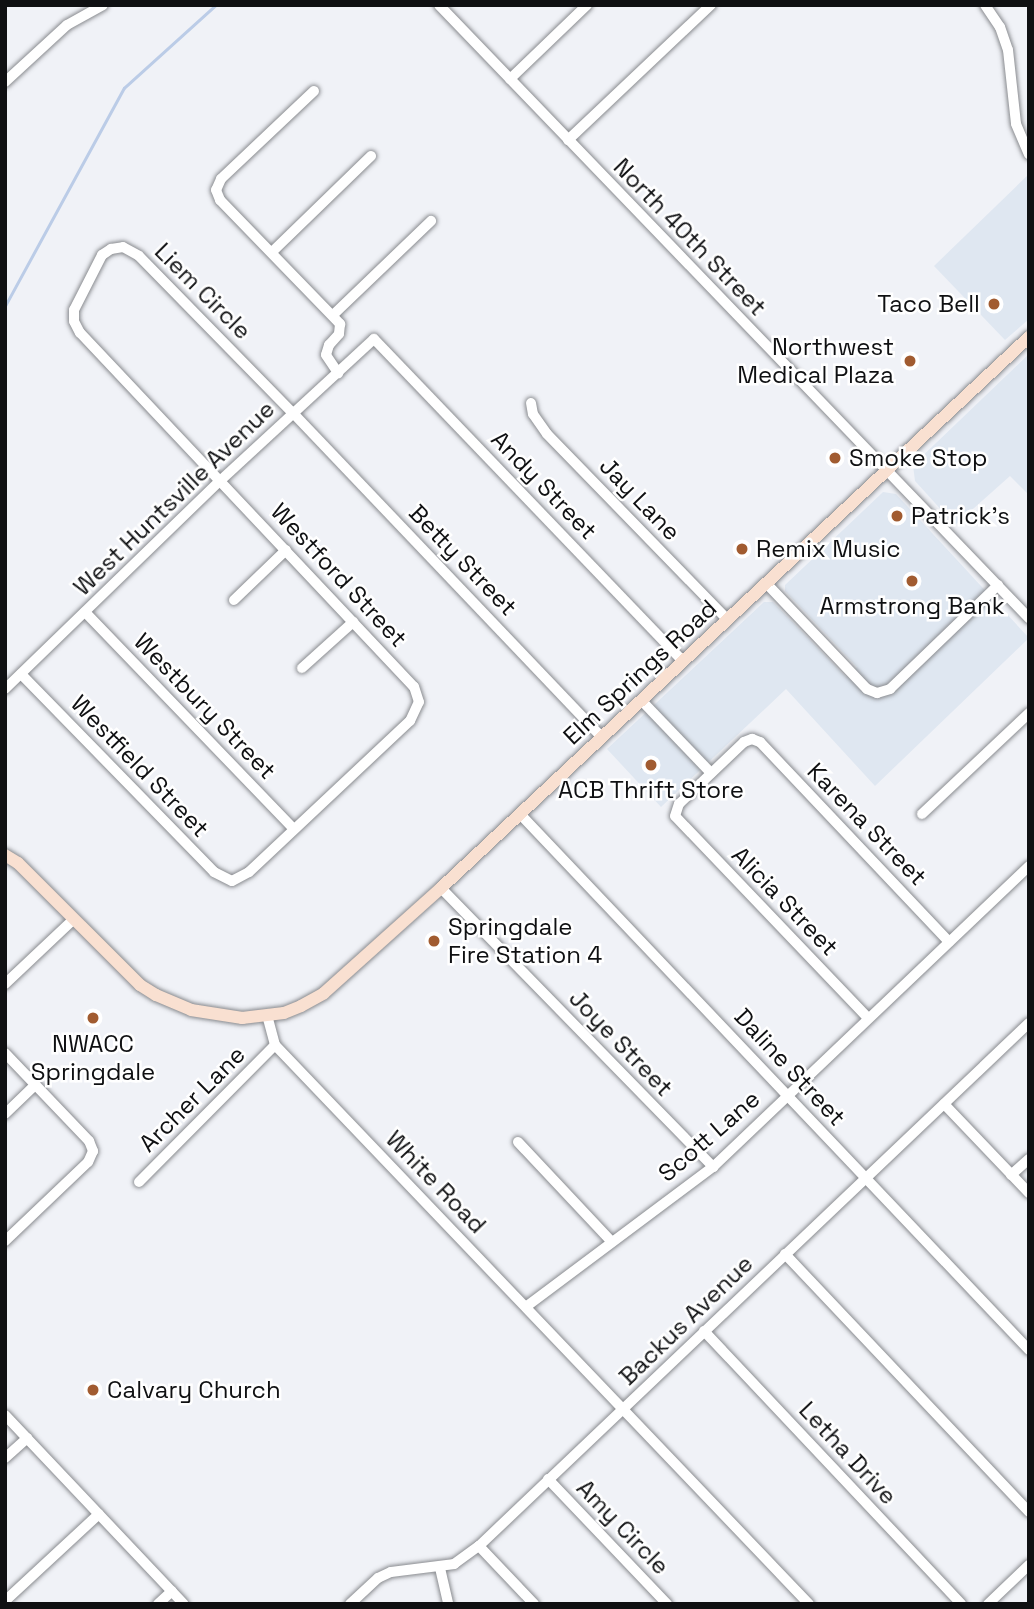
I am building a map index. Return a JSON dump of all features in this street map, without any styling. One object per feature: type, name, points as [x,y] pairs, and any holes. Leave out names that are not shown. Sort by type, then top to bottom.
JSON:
[{"type":"main road","name":"Elm Springs Road","points":[[267,1016],[302,1006],[324,993],[441,888],[1029,337]]},
{"type":"main road","points":[[5,855],[18,863],[140,985],[156,995],[216,1016],[267,1016]]},
{"type":"street","points":[[5,82],[66,25],[103,5]]},
{"type":"street","name":"North 40th Street","points":[[439,5],[1029,618]]},
{"type":"street","points":[[510,79],[587,5]]},
{"type":"street","points":[[568,140],[711,5]]},
{"type":"street","points":[[985,5],[1000,27],[1008,50],[1016,124],[1029,154]]},
{"type":"street","points":[[314,91],[221,179],[216,190],[220,200],[333,315],[341,329],[326,355],[338,373]]},
{"type":"street","points":[[272,253],[371,156]]},
{"type":"street","points":[[333,315],[431,221]]},
{"type":"street","name":"Liem Circle","points":[[221,480],[76,327],[74,310],[102,255],[117,247],[134,252],[293,413]]},
{"type":"street","name":"West Huntsville Avenue","points":[[5,689],[221,480],[374,339]]},
{"type":"street","name":"Andy Street","points":[[374,339],[682,661]]},
{"type":"street","name":"Jay Lane","points":[[531,403],[533,414],[547,434],[727,619]]},
{"type":"street","name":"Betty Street","points":[[293,413],[602,737]]},
{"type":"street","name":"Westford Street","points":[[221,480],[414,687],[419,702],[410,721],[294,829]]},
{"type":"street","points":[[234,600],[286,550]]},
{"type":"street","points":[[766,583],[867,689],[877,693],[890,689],[998,585]]},
{"type":"street","name":"Westbury Street","points":[[85,612],[294,829]]},
{"type":"street","points":[[302,668],[353,622]]},
{"type":"street","name":"Westfield Street","points":[[21,674],[214,872],[232,881],[249,872],[294,829]]},
{"type":"street","points":[[641,700],[711,773]]},
{"type":"street","points":[[922,814],[1029,713]]},
{"type":"street","name":"Karena Street","points":[[711,773],[744,742],[752,738],[760,742],[949,942]]},
{"type":"street","name":"Alicia Street","points":[[711,773],[674,813],[868,1018]]},
{"type":"street","name":"Daline Street","points":[[520,814],[1029,1350]]},
{"type":"street","name":"Scott Lane","points":[[527,1306],[713,1167],[1029,866]]},
{"type":"street","name":"Joye Street","points":[[441,888],[713,1167]]},
{"type":"street","points":[[5,984],[73,920]]},
{"type":"street","name":"White Road","points":[[267,1016],[275,1045],[624,1407],[808,1604]]},
{"type":"street","name":"Backus Avenue","points":[[350,1604],[378,1578],[391,1572],[440,1568],[454,1564],[479,1546],[1029,1023]]},
{"type":"street","name":"Archer Lane","points":[[139,1182],[275,1045]]},
{"type":"street","points":[[5,1053],[89,1141],[93,1151],[88,1162],[5,1241]]},
{"type":"street","points":[[5,1114],[35,1085]]},
{"type":"street","points":[[944,1104],[1029,1194]]},
{"type":"street","points":[[518,1142],[612,1241]]},
{"type":"street","points":[[1012,1175],[1029,1159]]},
{"type":"street","points":[[785,1254],[1029,1511]]},
{"type":"street","name":"Letha Drive","points":[[704,1331],[961,1604]]},
{"type":"street","points":[[5,1415],[184,1604]]},
{"type":"street","points":[[5,1458],[27,1438]]},
{"type":"street","name":"Amy Circle","points":[[548,1479],[667,1604]]},
{"type":"street","points":[[5,1601],[99,1514]]},
{"type":"street","points":[[479,1546],[534,1604]]},
{"type":"street","points":[[988,1604],[1029,1565]]},
{"type":"street","points":[[440,1568],[448,1604]]},
{"type":"street","points":[[158,1604],[172,1591]]},
{"type":"shaded area","points":[[1029,174],[1029,319],[1005,340],[934,266]]},
{"type":"shaded area","points":[[1029,354],[1029,495],[1010,476],[955,525],[915,481],[913,465]]},
{"type":"shaded area","points":[[883,492],[896,494],[1029,638],[875,786],[786,689],[661,807],[607,749],[764,602],[773,602],[846,677],[857,667],[785,591],[785,585]]},
{"type":"waterway","points":[[5,306],[124,88],[216,5]]},
{"type":"place","name":"Taco Bell","points":[[994,304]]},
{"type":"place","name":"Northwest Medical Plaza","points":[[910,361]]},
{"type":"place","name":"Smoke Stop","points":[[835,458]]},
{"type":"place","name":"Patrick's","points":[[897,516]]},
{"type":"place","name":"Remix Music","points":[[742,549]]},
{"type":"place","name":"Armstrong Bank","points":[[912,581]]},
{"type":"place","name":"ACB Thrift Store","points":[[651,765]]},
{"type":"place","name":"Springdale Fire Station 4","points":[[434,941]]},
{"type":"place","name":"NWACC Springdale","points":[[93,1018]]},
{"type":"place","name":"Calvary Church","points":[[93,1390]]}]
